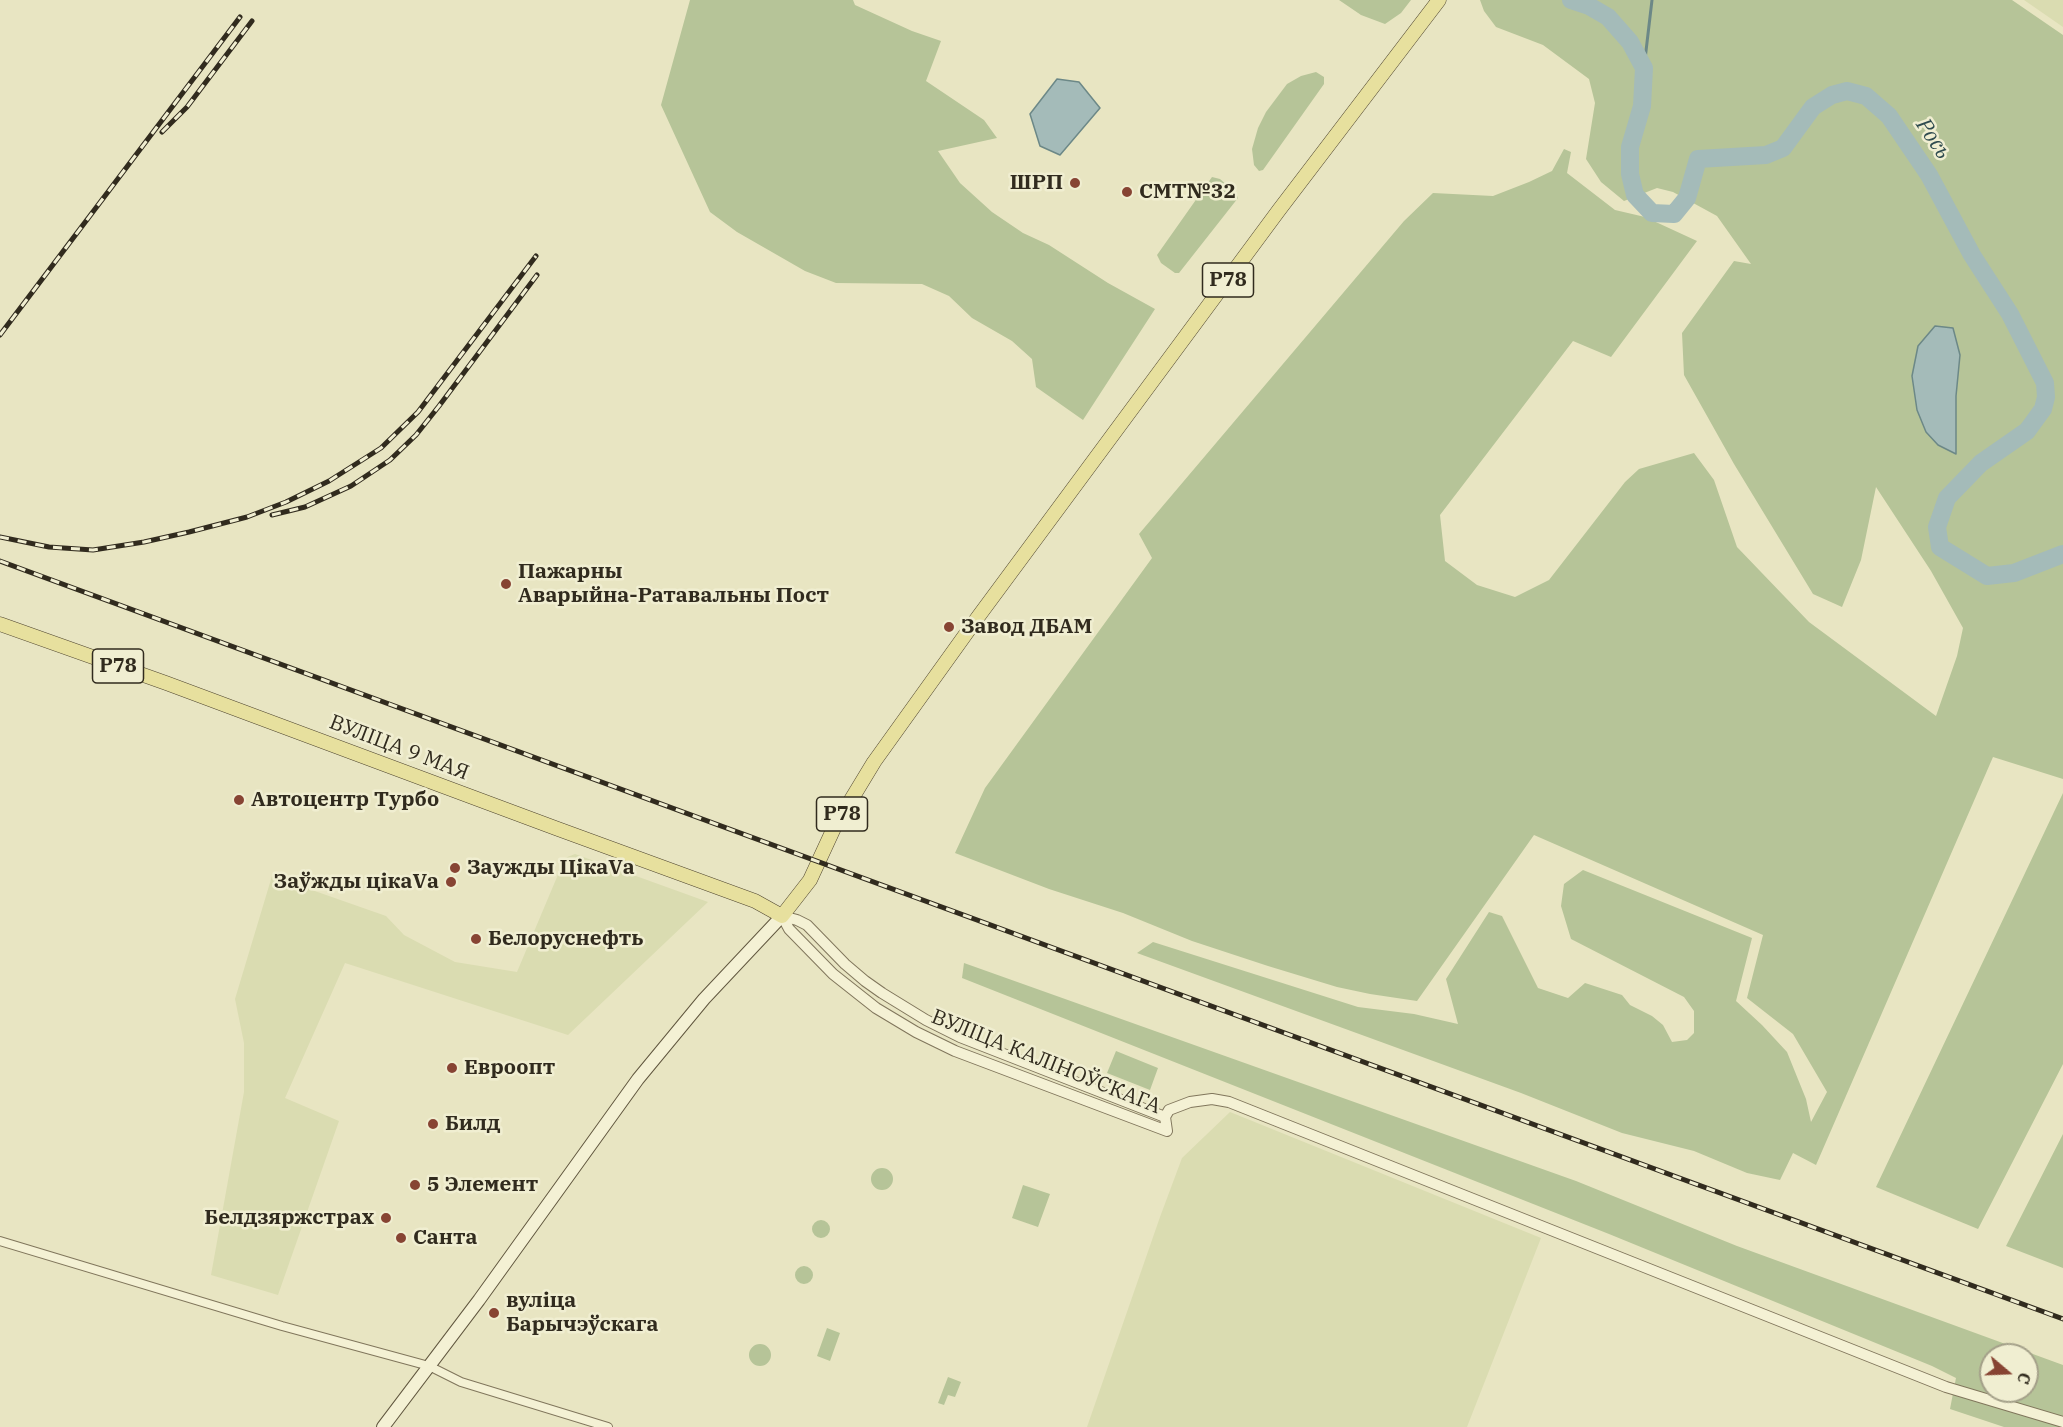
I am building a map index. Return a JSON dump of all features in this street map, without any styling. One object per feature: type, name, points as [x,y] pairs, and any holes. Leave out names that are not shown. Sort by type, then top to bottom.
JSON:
[{"type":"main road","name":"Р78","points":[[782,916],[810,880],[834,828],[874,762],[978,617],[1274,217],[1439,0]]},
{"type":"main road","name":"ВУЛІЦА 9 МАЯ","points":[[0,624],[186,690],[755,901],[782,916]]},
{"type":"main road","points":[[383,1427],[479,1300],[638,1079],[704,999],[782,916]]},
{"type":"street","name":"ВУЛІЦА КАЛІНОЎСКАГА","points":[[782,916],[807,925],[865,981],[926,1020],[960,1037],[1165,1117],[1167,1131],[955,1051],[916,1032],[876,1008],[833,974],[789,929],[782,916]]},
{"type":"street","points":[[1165,1117],[1169,1110],[1190,1102],[1212,1099],[1229,1102],[1952,1389],[2063,1422]]},
{"type":"street","points":[[0,1240],[293,1329],[429,1366],[461,1382],[608,1427]]},
{"type":"green space","points":[[690,0],[853,0],[855,5],[912,31],[941,41],[926,81],[984,120],[997,138],[938,151],[960,183],[992,212],[1023,233],[1049,245],[1108,283],[1155,309],[1083,420],[1036,387],[1032,359],[1012,341],[972,318],[949,296],[922,284],[836,283],[805,271],[737,232],[710,212],[661,105]]},
{"type":"green space","points":[[1339,0],[1411,0],[1401,13],[1385,24],[1361,15]]},
{"type":"green space","points":[[1480,0],[2012,0],[2063,35],[2063,779],[1993,757],[1816,1165],[1793,1153],[1780,1180],[1747,1173],[1694,1151],[1622,1133],[1521,1093],[1137,953],[1153,942],[1358,1007],[1414,1014],[1458,1024],[1446,979],[1489,912],[1502,916],[1538,988],[1568,998],[1585,983],[1622,995],[1630,1005],[1652,1016],[1663,1025],[1672,1042],[1687,1040],[1694,1033],[1694,1011],[1684,997],[1571,939],[1561,906],[1564,884],[1583,870],[1752,938],[1736,1001],[1787,1052],[1806,1099],[1811,1122],[1827,1092],[1793,1034],[1747,998],[1763,935],[1534,835],[1417,1001],[1337,987],[1268,966],[1192,941],[1123,913],[1049,889],[955,853],[985,788],[1152,558],[1139,534],[1404,221],[1433,193],[1493,196],[1529,182],[1552,171],[1564,149],[1571,152],[1567,173],[1615,210],[1645,217],[1697,241],[1611,357],[1573,341],[1440,515],[1445,561],[1477,585],[1515,597],[1549,580],[1625,482],[1639,469],[1694,453],[1714,480],[1737,547],[1809,622],[1936,716],[1957,656],[1963,628],[1931,571],[1876,487],[1861,560],[1842,607],[1813,594],[1734,464],[1684,375],[1682,333],[1734,261],[1751,264],[1717,216],[1673,192],[1657,188],[1624,201],[1601,182],[1586,159],[1595,103],[1589,79],[1543,45],[1496,27],[1484,11]],"holes":[[[1960,355],[1956,396],[1956,454],[1917,410]]]},
{"type":"green space","points":[[2024,0],[2063,0],[2063,27]]},
{"type":"green space","points":[[1316,72],[1324,77],[1324,84],[1263,170],[1259,171],[1254,165],[1252,149],[1258,128],[1266,112],[1287,84],[1301,76]]},
{"type":"green space","points":[[1212,177],[1220,179],[1236,193],[1238,198],[1179,273],[1175,273],[1161,263],[1157,255]]},
{"type":"green space","points":[[2063,793],[2063,1064],[1978,1229],[1876,1187]]},
{"type":"green space","points":[[575,854],[708,902],[568,1035],[345,963],[285,1098],[339,1121],[278,1295],[211,1275],[244,1092],[244,1043],[235,999],[272,876],[386,916],[404,935],[455,962],[517,972],[565,858]]},
{"type":"green space","points":[[964,963],[1576,1181],[1737,1246],[2003,1343],[1979,1343],[1979,1403],[2039,1403],[2039,1356],[2063,1365],[2063,1427],[2004,1427],[1950,1409],[1956,1378],[1932,1366],[1609,1234],[962,978]]},
{"type":"green space","points":[[1116,1051],[1158,1068],[1150,1090],[1107,1073]]},
{"type":"green space","points":[[1230,1112],[1541,1238],[1467,1427],[1087,1427],[1182,1158]]},
{"type":"green space","points":[[2063,1134],[2063,1268],[2006,1246]]},
{"type":"green space","points":[[882,1168],[890,1171],[893,1179],[890,1187],[882,1190],[874,1187],[871,1179],[874,1171]]},
{"type":"green space","points":[[1023,1185],[1050,1194],[1038,1227],[1012,1218]]},
{"type":"green space","points":[[821,1220],[827,1223],[830,1229],[827,1235],[821,1238],[815,1235],[812,1229],[815,1223]]},
{"type":"green space","points":[[804,1266],[810,1269],[813,1275],[810,1281],[804,1284],[798,1281],[795,1275],[798,1269]]},
{"type":"green space","points":[[827,1328],[840,1333],[830,1361],[817,1356]]},
{"type":"green space","points":[[760,1344],[768,1347],[771,1355],[768,1363],[760,1366],[752,1363],[749,1355],[752,1347]]},
{"type":"green space","points":[[948,1377],[961,1382],[955,1397],[948,1395],[944,1405],[938,1403]]},
{"type":"water","points":[[1057,79],[1079,82],[1100,108],[1060,155],[1040,146],[1030,114]]},
{"type":"water","points":[[1935,326],[1953,328],[1960,355],[1956,396],[1956,454],[1938,445],[1926,432],[1917,410],[1912,376],[1918,346]]},
{"type":"waterway","name":"Рось","points":[[1571,0],[1589,6],[1608,17],[1630,42],[1644,68],[1642,106],[1630,147],[1630,174],[1635,195],[1652,213],[1674,214],[1687,198],[1698,159],[1766,155],[1783,148],[1813,107],[1832,95],[1847,91],[1866,96],[1889,116],[1929,175],[1972,255],[2010,314],[2045,383],[2046,397],[2043,409],[2027,431],[1981,463],[1947,498],[1937,527],[1940,547],[1987,576],[2014,573],[2063,554]]},
{"type":"waterway","points":[[1644,68],[1652,0]]},
{"type":"railway","points":[[0,335],[240,17]]},
{"type":"railway","points":[[162,132],[187,107],[252,21]]},
{"type":"railway","points":[[0,537],[49,547],[93,550],[144,542],[247,517],[286,502],[329,481],[381,448],[418,412],[536,256]]},
{"type":"railway","points":[[272,515],[305,507],[351,486],[390,460],[416,435],[537,275]]},
{"type":"railway","points":[[0,561],[2063,1319]]},
{"type":"place","name":"ШРП","points":[[1075,183]]},
{"type":"place","name":"СМТ№32","points":[[1127,192]]},
{"type":"place","name":"Пажарны Аварыйна-Ратавальны Пост","points":[[506,584]]},
{"type":"place","name":"Завод ДБАМ","points":[[949,627]]},
{"type":"place","name":"Автоцентр Турбо","points":[[239,800]]},
{"type":"place","name":"Заужды ЦікаVа","points":[[455,868]]},
{"type":"place","name":"Заўжды цікаVа","points":[[451,882]]},
{"type":"place","name":"Белоруснефть","points":[[476,939]]},
{"type":"place","name":"Евроопт","points":[[452,1068]]},
{"type":"place","name":"Билд","points":[[433,1124]]},
{"type":"place","name":"5 Элемент","points":[[415,1185]]},
{"type":"place","name":"Белдзяржстрах","points":[[386,1218]]},
{"type":"place","name":"Санта","points":[[401,1238]]},
{"type":"place","name":"вуліца Барычэўскага","points":[[494,1313]]}]
